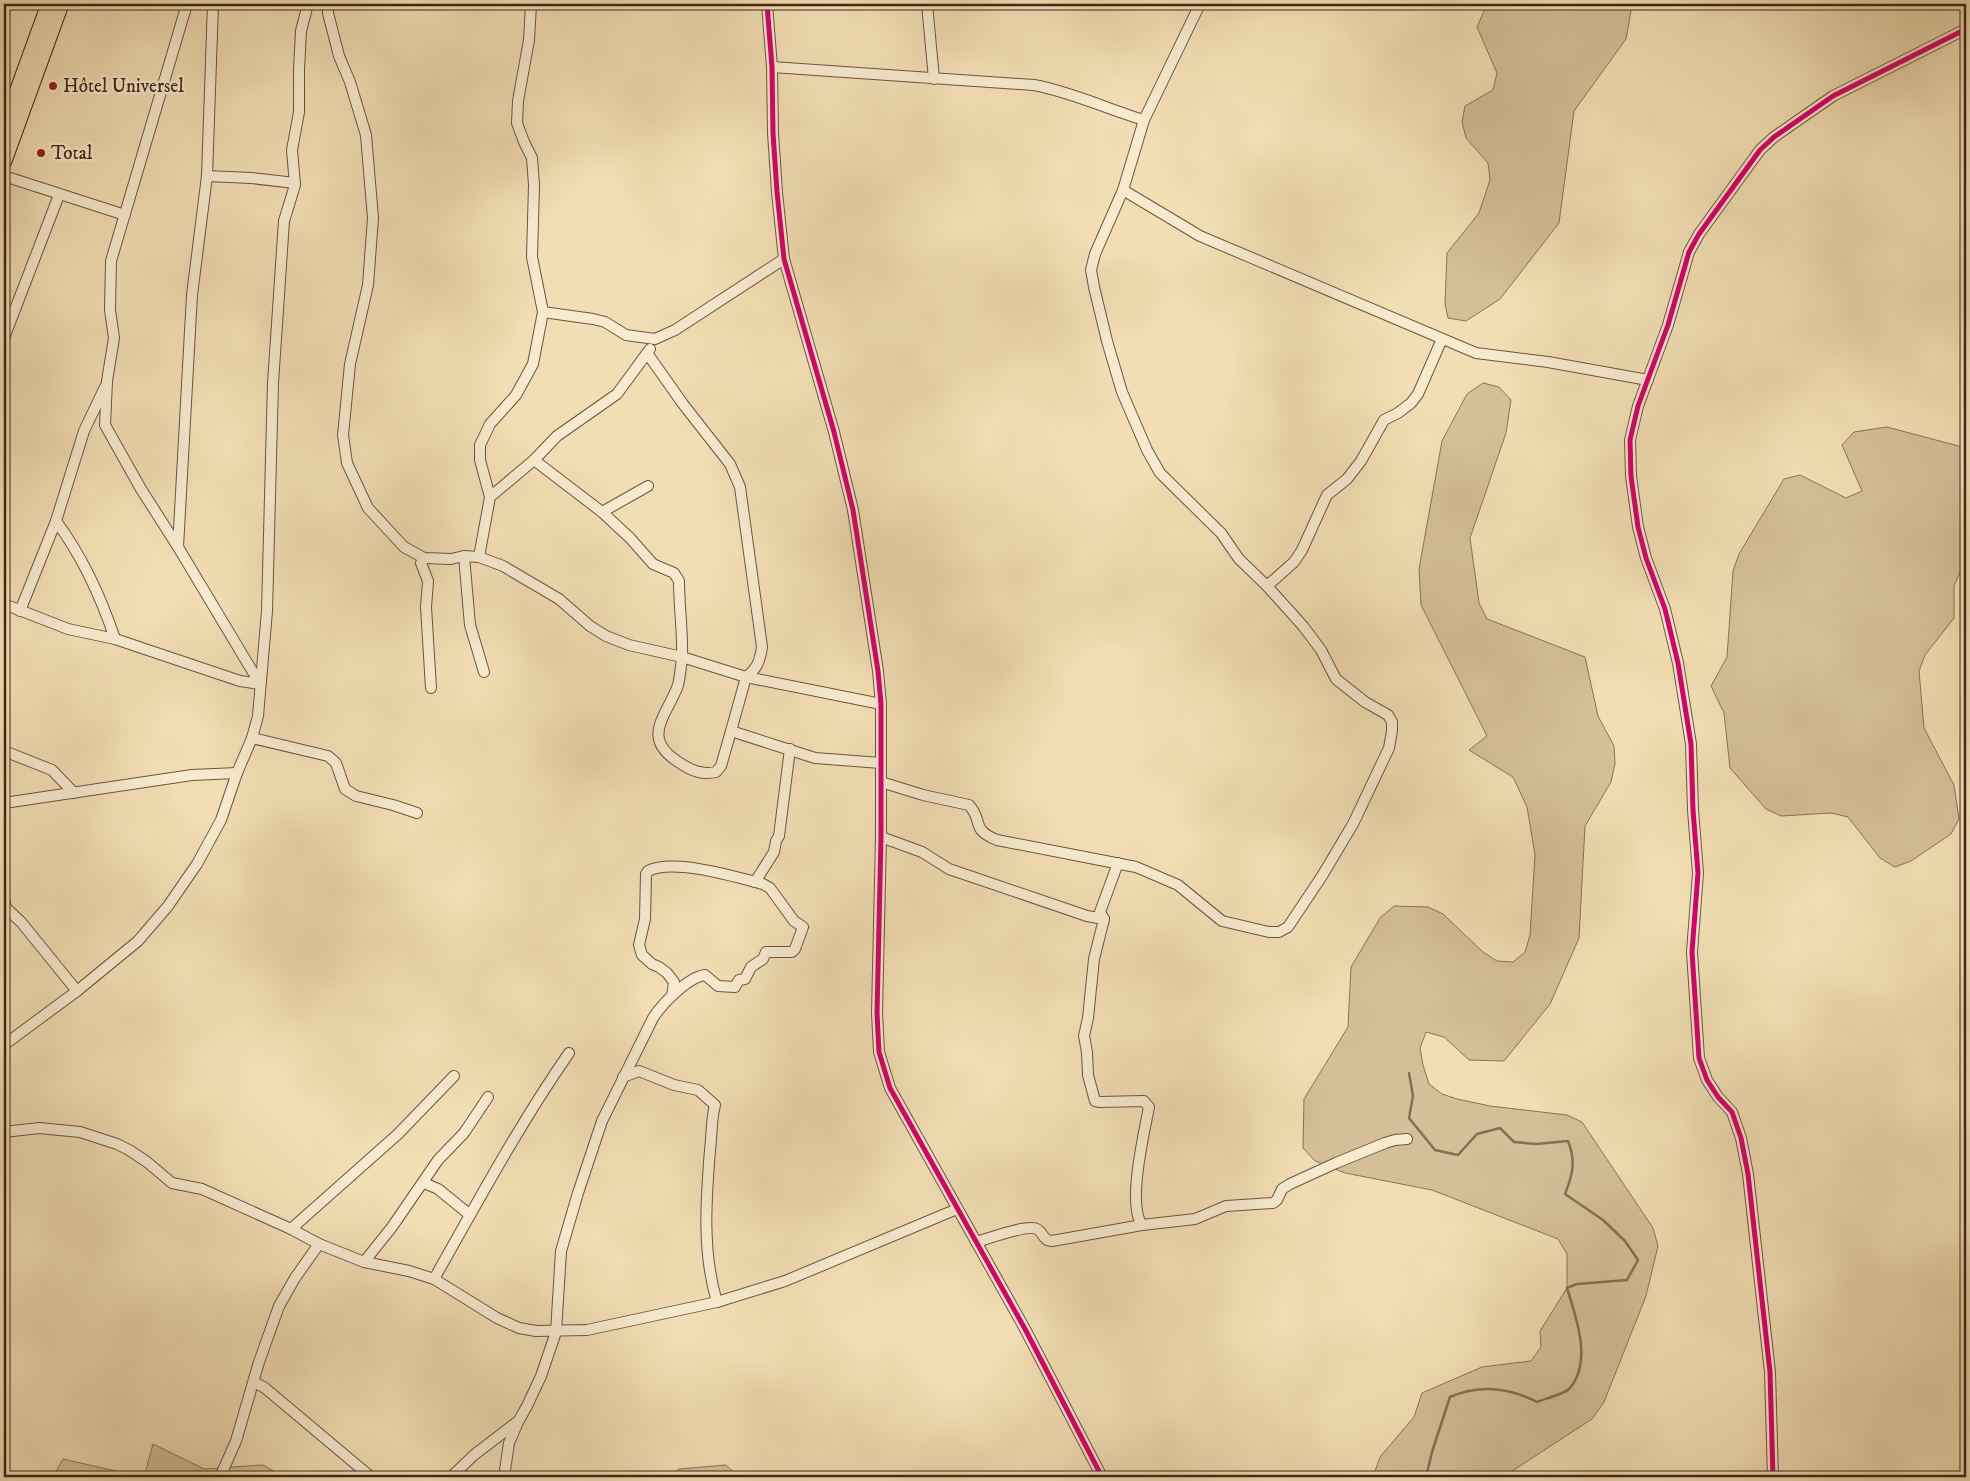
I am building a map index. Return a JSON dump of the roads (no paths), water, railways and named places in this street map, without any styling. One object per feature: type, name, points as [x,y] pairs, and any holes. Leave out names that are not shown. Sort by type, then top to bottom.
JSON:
[{"type":"highway","points":[[4,128],[49,4]]},
{"type":"highway","points":[[4,161],[61,4]]},
{"type":"street","points":[[187,4],[111,261],[110,310],[114,338],[107,381],[105,425],[141,490],[260,684]]},
{"type":"street","points":[[178,548],[192,295],[207,176],[213,4]]},
{"type":"street","points":[[4,1045],[77,991],[138,941],[168,906],[197,864],[221,820],[237,773],[252,738],[258,716],[266,611],[273,383],[284,221],[295,183],[292,150],[299,112],[301,31],[308,4]]},
{"type":"street","points":[[328,4],[328,13],[339,56],[350,82],[366,135],[373,218],[368,285],[350,364],[343,435],[345,456],[368,508],[404,547],[424,558],[479,557],[503,566],[559,599],[590,626],[606,636],[629,645],[682,657],[746,678],[881,704]]},
{"type":"street","points":[[479,557],[490,497],[480,460],[480,445],[490,424],[516,395],[533,364],[543,312],[532,257],[534,185],[532,158],[517,123],[518,101],[529,40],[531,4]]},
{"type":"street","points":[[767,4],[772,67],[773,133],[784,259],[834,432],[853,510],[867,591],[881,704],[881,837],[877,971],[880,1052],[890,1088],[1025,1329],[1102,1477]]},
{"type":"street","points":[[927,4],[934,79]]},
{"type":"street","points":[[881,782],[923,796],[969,806],[974,811],[980,831],[997,840],[1136,867],[1178,886],[1222,921],[1269,932],[1279,932],[1288,927],[1322,876],[1353,824],[1389,748],[1392,722],[1388,716],[1365,702],[1336,680],[1321,650],[1303,626],[1267,586],[1239,559],[1221,534],[1160,474],[1147,450],[1122,392],[1107,341],[1091,270],[1095,254],[1123,190],[1144,120],[1200,4]]},
{"type":"street","points":[[1773,1477],[1770,1372],[1748,1174],[1741,1138],[1732,1112],[1718,1097],[1708,1080],[1699,1058],[1698,1050],[1692,952],[1698,873],[1689,727],[1678,663],[1665,609],[1646,558],[1638,528],[1631,476],[1630,440],[1638,406],[1668,325],[1690,252],[1699,234],[1760,150],[1774,137],[1832,96],[1966,29]]},
{"type":"street","points":[[772,67],[1046,87],[1144,120]]},
{"type":"street","points":[[4,176],[125,216]]},
{"type":"street","points":[[207,176],[295,183]]},
{"type":"street","points":[[1123,190],[1200,236],[1476,353],[1548,362],[1648,380]]},
{"type":"street","points":[[4,338],[59,195]]},
{"type":"street","points":[[543,312],[594,319],[605,322],[626,335],[655,339],[675,330],[784,259]]},
{"type":"street","points":[[490,497],[534,460],[557,436],[617,394],[655,339]]},
{"type":"street","points":[[1267,586],[1294,562],[1302,550],[1327,495],[1347,479],[1361,461],[1384,420],[1398,414],[1418,394],[1442,339]]},
{"type":"street","points":[[534,460],[602,512],[630,538],[653,564],[674,573],[679,581],[682,657],[678,684],[659,722],[658,738],[661,746],[671,758],[692,771],[707,774],[716,772],[721,766],[746,678],[760,662],[762,647],[740,487],[730,464],[683,404],[647,353]]},
{"type":"street","points":[[20,611],[56,521],[84,431],[107,381]]},
{"type":"street","points":[[602,512],[648,486]]},
{"type":"street","points":[[56,521],[73,543],[108,616],[115,639]]},
{"type":"street","points":[[464,556],[470,625],[484,672]]},
{"type":"street","points":[[424,558],[421,563],[428,581],[426,617],[431,688]]},
{"type":"street","points":[[4,604],[68,629],[115,639],[240,681],[260,684]]},
{"type":"street","points":[[731,731],[815,758],[881,763]]},
{"type":"street","points":[[252,738],[328,756],[336,763],[345,790],[356,796],[417,813]]},
{"type":"street","points":[[756,882],[774,852],[779,836],[790,749]]},
{"type":"street","points":[[4,751],[52,770],[74,792]]},
{"type":"street","points":[[4,803],[192,774],[237,773]]},
{"type":"street","points":[[881,837],[922,852],[949,869],[1087,916],[1104,918]]},
{"type":"street","points":[[1118,863],[1100,912],[1104,918],[1094,959],[1084,1036],[1088,1052],[1088,1075],[1095,1101],[1144,1101],[1149,1107],[1138,1170],[1136,1198],[1137,1218],[1142,1225]]},
{"type":"street","points":[[504,1477],[509,1443],[541,1376],[556,1332],[562,1251],[578,1193],[602,1120],[653,1018],[672,996],[701,976],[705,975],[718,986],[735,987],[739,980],[746,979],[751,967],[763,959],[766,952],[789,952],[795,949],[803,927],[794,922],[770,888],[756,882],[707,869],[673,867],[648,870],[646,874],[645,918],[639,945],[642,955],[667,973],[674,982],[672,996]]},
{"type":"street","points":[[4,900],[6,908],[21,922],[77,991]]},
{"type":"street","points":[[434,1279],[470,1214],[548,1083],[569,1053]]},
{"type":"street","points":[[623,1078],[639,1071],[674,1085],[698,1090],[715,1105],[711,1120],[712,1136],[706,1214],[710,1280],[717,1302]]},
{"type":"street","points":[[291,1229],[398,1134],[454,1076]]},
{"type":"street","points":[[364,1262],[424,1183],[438,1160],[464,1133],[488,1097]]},
{"type":"street","points":[[4,1132],[39,1128],[80,1132],[130,1150],[172,1183],[202,1189],[291,1229],[319,1244],[364,1262],[409,1271],[434,1279],[484,1311],[519,1328],[556,1332],[587,1330],[717,1302],[785,1282],[957,1209]]},
{"type":"street","points":[[976,1242],[1010,1231],[1028,1228],[1038,1229],[1043,1237],[1052,1241],[1142,1225],[1194,1219],[1226,1206],[1274,1203],[1282,1189],[1290,1184],[1385,1143],[1407,1139]]},
{"type":"street","points":[[424,1183],[438,1189],[470,1214]]},
{"type":"street","points":[[220,1477],[236,1441],[259,1362],[280,1306],[295,1278],[319,1244]]},
{"type":"street","points":[[259,1362],[265,1388]]},
{"type":"street","points":[[254,1382],[265,1388],[370,1477]]},
{"type":"street","points":[[450,1477],[474,1455],[518,1422]]},
{"type":"waterway","points":[[1409,1073],[1413,1096],[1409,1118],[1435,1150],[1458,1155],[1477,1134],[1500,1128],[1514,1142],[1536,1144],[1568,1141],[1573,1161],[1570,1180],[1565,1194],[1603,1220],[1625,1241],[1638,1260],[1627,1280],[1577,1284],[1567,1288],[1578,1326],[1581,1353],[1580,1366],[1576,1378],[1569,1389],[1559,1395],[1537,1402],[1515,1393],[1494,1389],[1472,1390],[1450,1397],[1426,1477]]},
{"type":"place","name":"Hôtel Universel","points":[[53,86]]},
{"type":"place","name":"Total","points":[[41,153]]}]
